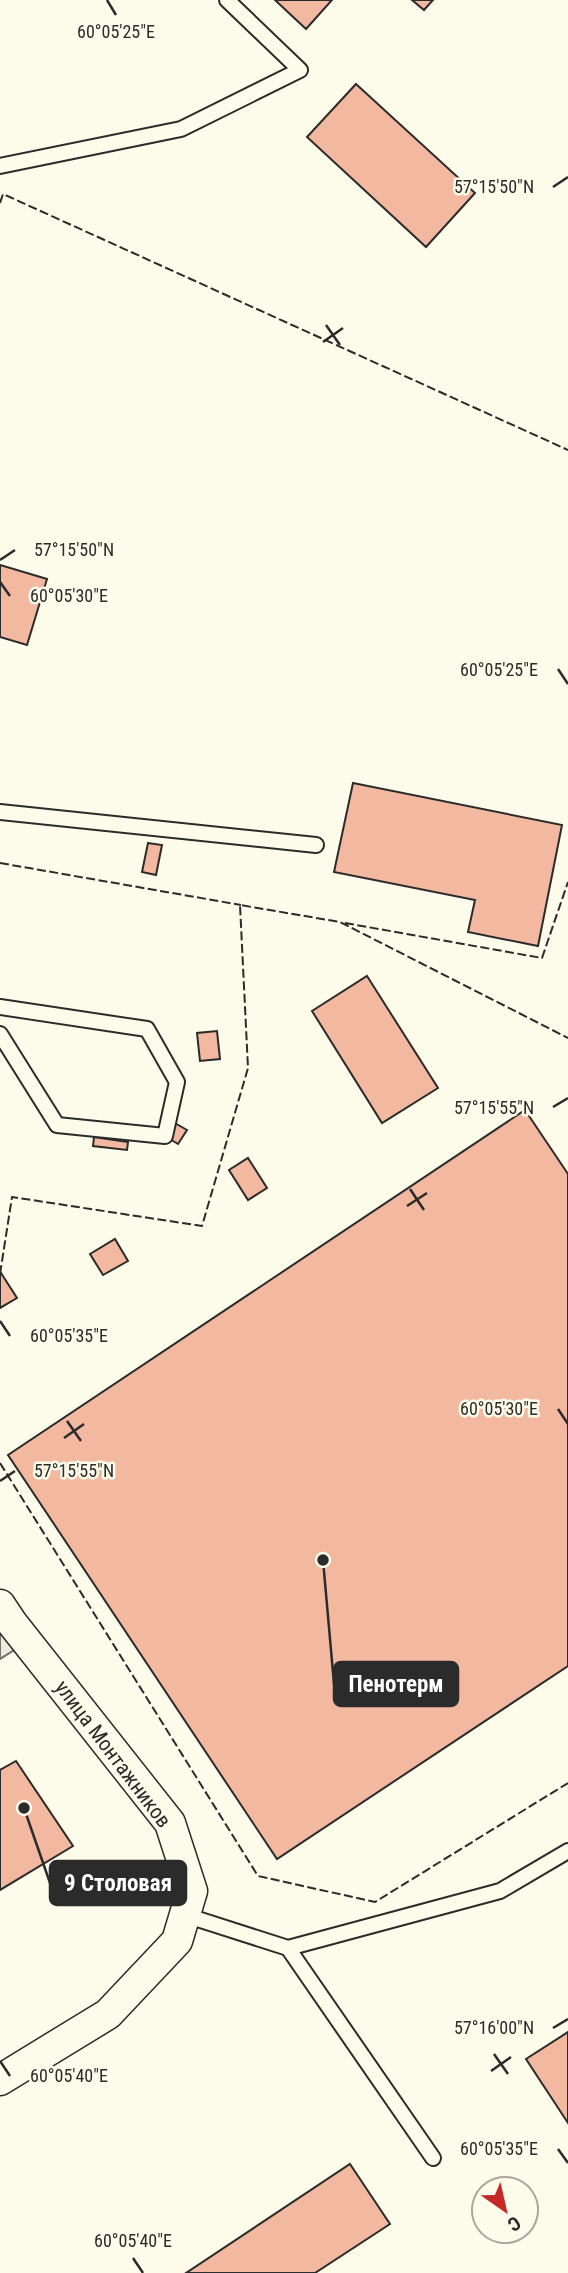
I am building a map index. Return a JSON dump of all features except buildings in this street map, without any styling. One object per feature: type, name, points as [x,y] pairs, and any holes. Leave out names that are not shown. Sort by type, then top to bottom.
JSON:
[{"type":"street","name":"улица Монтажников","points":[[0,1605],[170,1823],[191,1891],[177,1941],[108,2014],[0,2080]]},
{"type":"lane","points":[[0,166],[181,129],[300,70],[227,0]]},
{"type":"lane","points":[[0,812],[316,845]]},
{"type":"lane","points":[[0,1007],[147,1029],[177,1082],[165,1136],[57,1125],[0,1034]]},
{"type":"lane","points":[[185,1914],[288,1948],[500,1891],[568,1851]]},
{"type":"lane","points":[[288,1948],[433,2158]]},
{"type":"shaded area","points":[[0,1604],[27,1642],[0,1659]]},
{"type":"fence","points":[[0,203],[3,194],[568,450]]},
{"type":"fence","points":[[0,863],[241,905]]},
{"type":"fence","points":[[345,923],[542,958],[568,882]]},
{"type":"fence","points":[[0,1274],[12,1197],[202,1226],[248,1068],[240,905],[340,922],[568,1038]]},
{"type":"fence","points":[[0,1463],[258,1876],[375,1902],[568,1783]]},
{"type":"place","name":"Пенотерм","points":[[323,1560]]},
{"type":"place","name":"9 Столовая","points":[[24,1808]]}]
